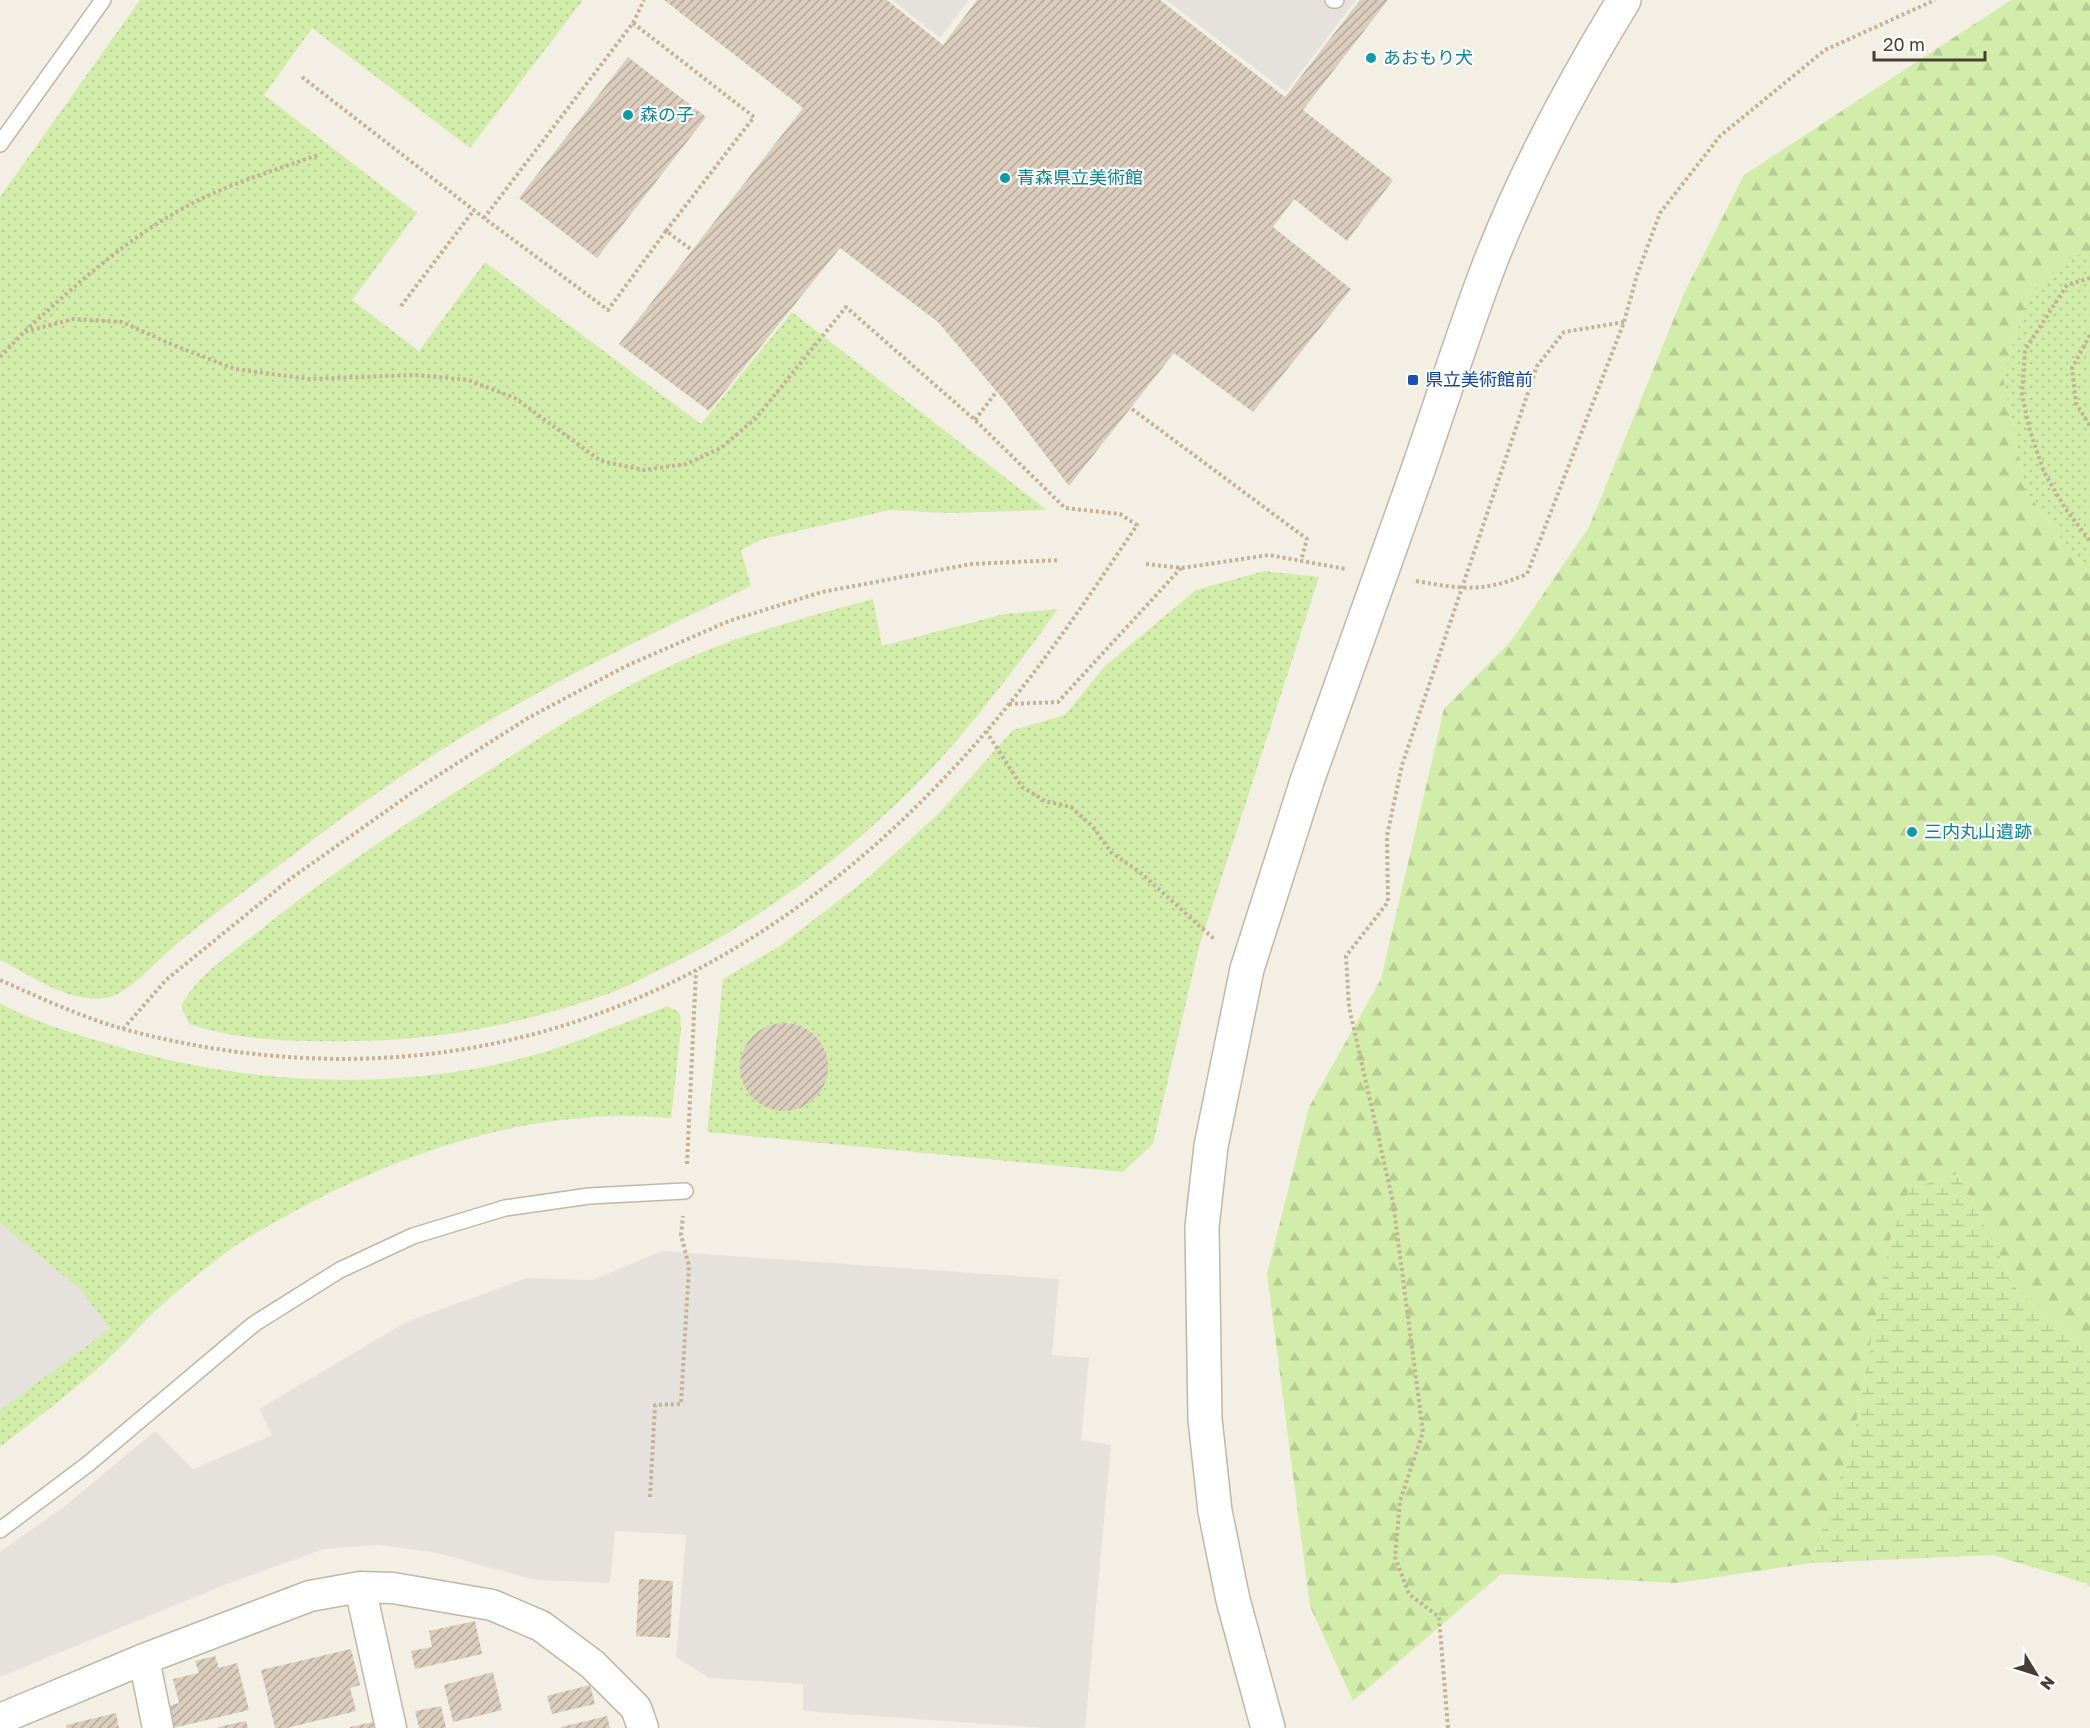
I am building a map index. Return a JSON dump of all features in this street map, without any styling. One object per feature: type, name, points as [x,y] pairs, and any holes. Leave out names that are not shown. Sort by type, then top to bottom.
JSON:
[{"type":"street","points":[[1268,1728],[1233,1600],[1215,1511],[1205,1419],[1202,1227],[1211,1146],[1246,969],[1307,781],[1491,260],[1546,138],[1588,58],[1624,0]]},
{"type":"street","points":[[360,1587],[391,1728]]},
{"type":"street","points":[[0,1719],[144,1659],[310,1596],[360,1587],[393,1588],[492,1605],[541,1626],[592,1664],[636,1708],[643,1728]]},
{"type":"street","points":[[144,1659],[158,1728]]},
{"type":"lane","points":[[0,144],[103,0]]},
{"type":"lane","points":[[0,1530],[88,1464],[254,1324],[340,1270],[413,1236],[505,1208],[588,1196],[685,1191]]},
{"type":"path","points":[[484,218],[633,23],[644,0]]},
{"type":"path","points":[[1404,579],[1461,589],[1500,586],[1527,574],[1624,322],[1637,275],[1660,213],[1720,136],[1824,50],[1935,0]]},
{"type":"path","points":[[302,77],[484,218],[608,310],[754,117],[633,23]]},
{"type":"path","points":[[0,357],[82,279],[141,234],[204,197],[318,155]]},
{"type":"path","points":[[401,306],[474,210]]},
{"type":"path","points":[[666,231],[692,250]]},
{"type":"path","points":[[2090,278],[2067,285],[2025,350],[2022,395],[2030,431],[2044,472],[2065,508],[2090,541]]},
{"type":"path","points":[[0,980],[67,1009],[123,1029],[193,1046],[275,1057],[366,1060],[445,1054],[529,1038],[619,1008],[696,970],[771,926],[845,871],[914,808],[1010,704],[1062,636],[1137,525],[1120,514],[1065,508],[975,420],[846,307],[756,418],[721,448],[686,464],[644,470],[601,461],[515,398],[468,380],[416,375],[309,379],[235,369],[122,322],[73,319],[24,332]]},
{"type":"path","points":[[1448,1728],[1439,1617],[1409,1594],[1395,1557],[1400,1501],[1423,1432],[1393,1202],[1349,1007],[1346,956],[1388,902],[1387,836],[1402,765],[1537,366],[1564,332],[1624,322]]},
{"type":"path","points":[[2090,335],[2072,368],[2076,403],[2090,426]]},
{"type":"path","points":[[975,420],[997,391]]},
{"type":"path","points":[[1132,409],[1307,539],[1301,561]]},
{"type":"path","points":[[1146,564],[1182,568],[1269,555],[1347,569]]},
{"type":"path","points":[[123,1029],[166,980],[290,879],[423,784],[528,718],[626,666],[729,621],[822,592],[971,564],[1060,560]]},
{"type":"path","points":[[1010,704],[1058,702],[1182,568]]},
{"type":"path","points":[[986,731],[1022,787],[1045,801],[1071,807],[1093,827],[1111,852],[1142,874],[1214,939]]},
{"type":"path","points":[[650,1497],[656,1405],[681,1404],[689,1266],[681,1235],[696,970]]},
{"type":"green space","points":[[140,0],[583,0],[470,148],[312,28],[264,95],[417,213],[352,300],[419,351],[485,262],[701,424],[792,312],[1047,510],[948,513],[890,510],[763,539],[741,550],[751,586],[569,676],[449,745],[362,804],[252,885],[180,941],[134,983],[114,996],[91,998],[64,992],[0,960],[0,197]]},
{"type":"green space","points":[[2011,0],[2090,0],[2090,252],[2070,258],[2028,296],[2003,377],[2025,490],[2090,576],[2090,1355],[2017,1290],[1958,1174],[1909,1189],[1889,1243],[1854,1435],[1811,1563],[1677,1583],[1501,1574],[1353,1701],[1310,1606],[1267,1274],[1309,1107],[1381,979],[1444,709],[1511,641],[1589,527],[1686,289],[1744,175]]},
{"type":"green space","points":[[2090,252],[2090,576],[2025,490],[2003,377],[2028,296],[2070,257]]},
{"type":"green space","points":[[1264,571],[1319,577],[1199,947],[1153,1144],[1123,1172],[707,1132],[723,979],[780,946],[868,878],[940,812],[1013,730],[1065,715],[1104,667],[1196,590]]},
{"type":"green space","points":[[873,599],[882,646],[1004,614],[1058,609],[974,720],[914,787],[813,876],[739,926],[700,949],[617,991],[549,1013],[486,1028],[390,1040],[316,1041],[251,1038],[189,1024],[181,1006],[196,984],[227,956],[313,889],[368,850],[534,741],[615,693],[671,665],[764,630]]},
{"type":"green space","points":[[0,1003],[58,1028],[170,1060],[275,1077],[329,1080],[383,1079],[490,1066],[557,1048],[668,1006],[680,1013],[681,1029],[671,1118],[622,1116],[526,1125],[431,1150],[340,1188],[266,1227],[226,1253],[156,1310],[93,1372],[0,1447]]},
{"type":"green space","points":[[1958,1174],[2017,1290],[2090,1355],[2090,1587],[2085,1583],[1993,1555],[1811,1563],[1854,1435],[1889,1243],[1909,1189]]},
{"type":"shaded area","points":[[892,0],[969,0],[940,38]]},
{"type":"shaded area","points":[[1166,0],[1356,0],[1286,92]]},
{"type":"shaded area","points":[[0,1223],[80,1289],[110,1329],[0,1410]]},
{"type":"shaded area","points":[[662,1251],[1059,1279],[1052,1355],[1089,1358],[1081,1440],[1111,1445],[1085,1728],[1044,1728],[803,1711],[803,1684],[709,1678],[676,1657],[686,1535],[615,1531],[610,1583],[535,1580],[437,1553],[379,1545],[324,1549],[227,1584],[0,1677],[0,1552],[65,1506],[155,1431],[193,1469],[272,1435],[259,1409],[406,1322],[527,1278],[593,1280]]},
{"type":"building","points":[[664,0],[887,0],[943,45],[977,0],[1160,0],[1285,97],[1360,0],[1388,0],[1303,110],[1393,180],[1347,241],[1294,199],[1273,227],[1351,289],[1253,412],[1174,353],[1069,486],[1003,399],[938,322],[840,248],[709,411],[619,344],[803,108]]},
{"type":"building","points":[[628,57],[706,117],[597,258],[519,198]]},
{"type":"building","points":[[784,1023],[801,1027],[815,1036],[824,1050],[828,1067],[824,1084],[815,1098],[801,1107],[784,1111],[767,1107],[753,1098],[744,1084],[740,1067],[744,1050],[753,1036],[767,1027]]},
{"type":"building","points":[[639,1579],[673,1581],[670,1638],[636,1636]]},
{"type":"building","points":[[475,1621],[482,1654],[415,1669],[411,1651],[432,1647],[429,1631]]},
{"type":"building","points":[[351,1649],[360,1685],[350,1688],[356,1711],[287,1728],[275,1728],[261,1670]]},
{"type":"building","points":[[215,1656],[219,1668],[237,1663],[249,1710],[173,1728],[168,1706],[179,1703],[173,1679],[199,1673],[195,1661]]},
{"type":"building","points":[[493,1672],[502,1710],[453,1722],[444,1685]]},
{"type":"building","points":[[590,1685],[595,1704],[552,1714],[547,1696]]},
{"type":"building","points":[[441,1706],[446,1728],[419,1728],[415,1711]]},
{"type":"building","points":[[116,1713],[119,1728],[67,1728],[66,1725]]},
{"type":"building","points":[[607,1716],[610,1728],[561,1728],[561,1727]]},
{"type":"building","points":[[246,1721],[248,1728],[218,1728],[218,1727]]},
{"type":"building","points":[[373,1722],[375,1728],[350,1728],[350,1727]]},
{"type":"place","name":"あおもり犬","points":[[1371,58]]},
{"type":"place","name":"森の子","points":[[628,115]]},
{"type":"place","name":"青森県立美術館","points":[[1005,178]]},
{"type":"place","name":"県立美術館前","points":[[1413,380]]},
{"type":"place","name":"三内丸山遺跡","points":[[1912,832]]}]
